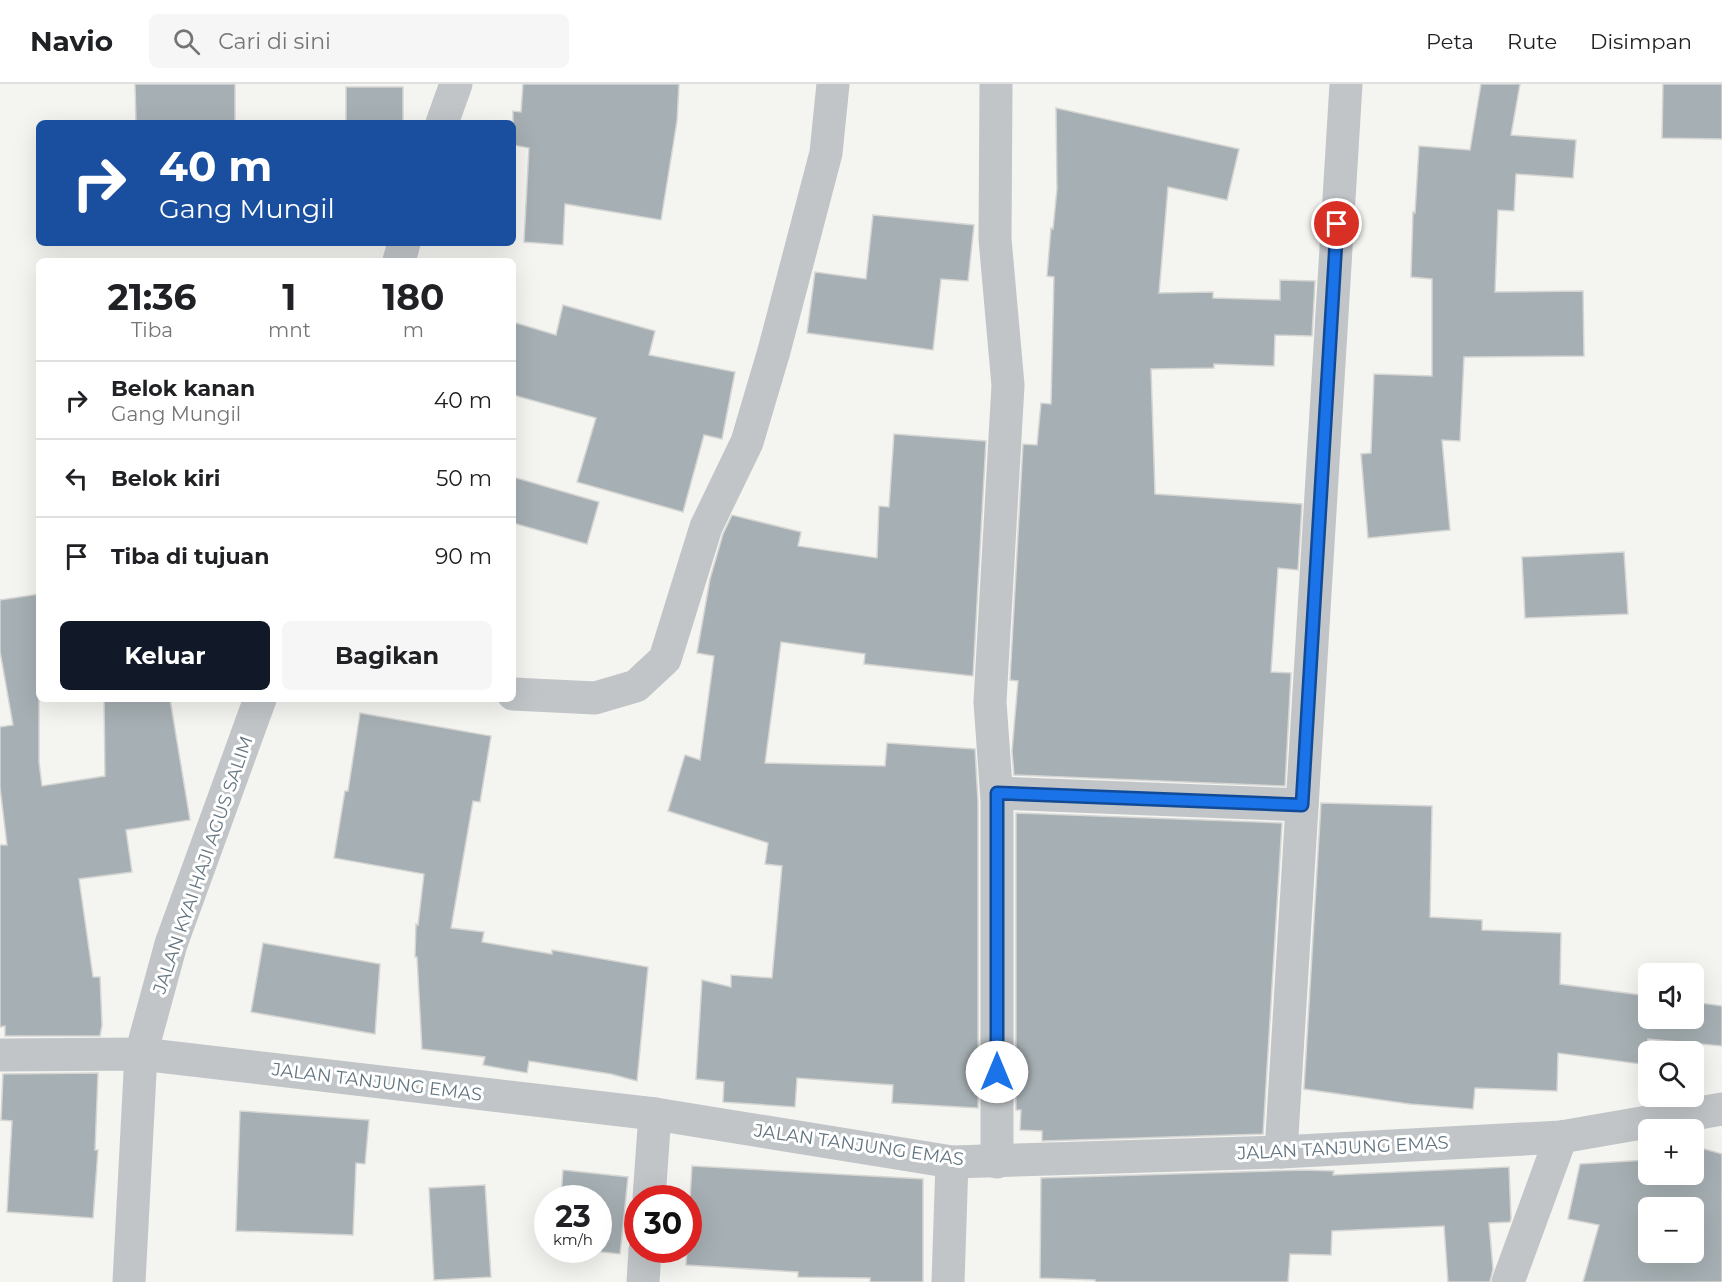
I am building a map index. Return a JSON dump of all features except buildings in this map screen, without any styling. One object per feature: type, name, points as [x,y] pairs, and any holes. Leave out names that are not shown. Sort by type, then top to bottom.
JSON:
[{"type":"street","points":[[443,120],[456,84]]},
{"type":"street","points":[[516,694],[595,698],[636,686],[665,659],[706,527],[747,442],[774,351],[826,153],[833,84]]},
{"type":"street","points":[[996,84],[995,239],[1008,385],[990,702],[997,793],[997,1162]]},
{"type":"street","points":[[1281,1152],[1346,84]]},
{"type":"street","name":"JALAN KYAI HAJI AGUS SALIM","points":[[129,1282],[141,1054],[171,944],[259,702]]},
{"type":"street","points":[[997,793],[1302,805]]},
{"type":"street","name":"JALAN TANJUNG EMAS","points":[[0,1055],[141,1054],[655,1114],[952,1162],[1281,1152],[1561,1137],[1722,1109]]},
{"type":"street","points":[[650,1185],[655,1114]]},
{"type":"street","points":[[1508,1282],[1561,1137]]},
{"type":"street","points":[[948,1282],[952,1162]]},
{"type":"street","points":[[643,1282],[644,1263]]},
{"type":"route","points":[[997,1072],[997,793],[1302,805],[1337,224]]}]
